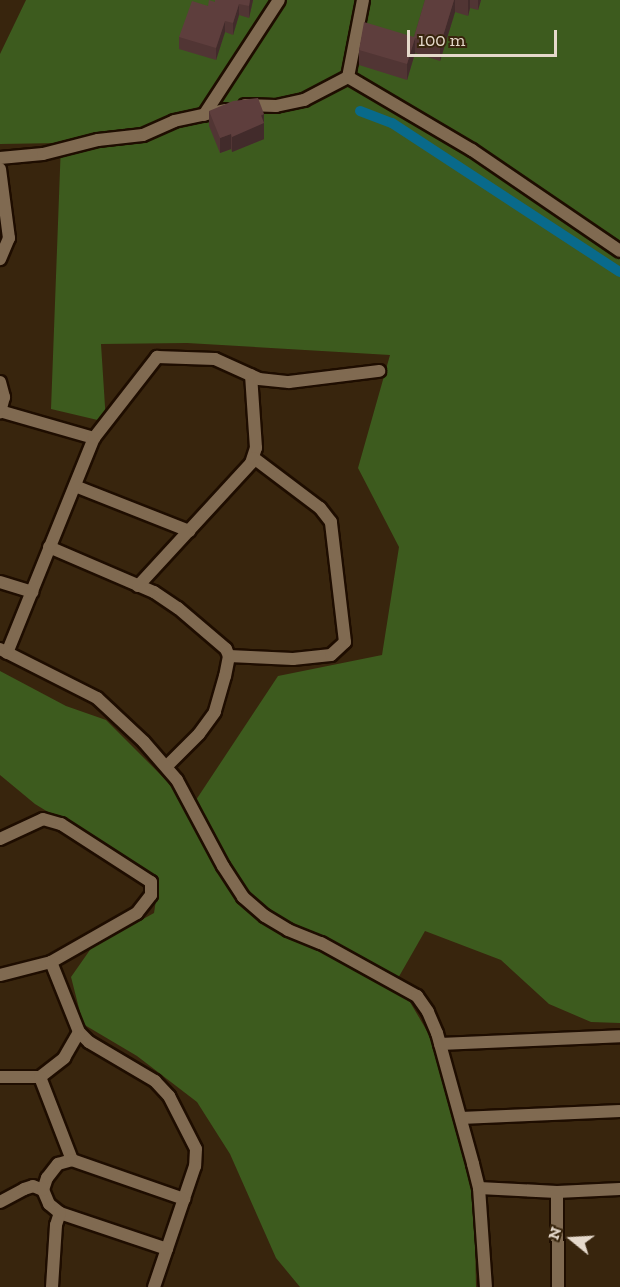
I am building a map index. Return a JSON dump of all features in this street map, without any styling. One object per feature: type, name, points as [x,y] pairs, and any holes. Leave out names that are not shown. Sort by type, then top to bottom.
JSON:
[{"type":"street","points":[[204,115],[279,0]]},
{"type":"street","points":[[348,77],[363,0]]},
{"type":"street","points":[[0,158],[43,154],[98,140],[143,135],[174,121],[246,105],[276,106],[304,100],[348,77]]},
{"type":"street","points":[[348,77],[472,150],[620,251]]},
{"type":"street","points":[[0,169],[9,238],[4,255],[0,259]]},
{"type":"street","points":[[380,371],[289,382],[259,379],[215,359],[157,357],[94,438],[32,591],[4,651],[97,698],[167,766],[243,897],[288,930],[321,943],[417,996],[428,1012],[440,1044],[479,1188],[486,1287]]},
{"type":"street","points":[[138,586],[254,458],[256,448],[251,375]]},
{"type":"street","points":[[0,382],[4,397],[0,412],[94,438]]},
{"type":"street","points":[[229,656],[293,660],[331,654],[345,642],[331,522],[320,508],[254,458]]},
{"type":"street","points":[[75,486],[189,531]]},
{"type":"street","points":[[49,547],[138,586],[178,608],[226,649],[229,656],[215,712],[199,734],[167,766]]},
{"type":"street","points":[[0,582],[32,591]]},
{"type":"street","points":[[0,839],[43,819],[52,821],[61,824],[151,882],[151,895],[137,913],[51,962],[0,975]]},
{"type":"street","points":[[51,962],[70,1017],[79,1032],[89,1042],[155,1081],[169,1096],[196,1149],[195,1166],[154,1287]]},
{"type":"street","points":[[0,1077],[39,1077],[63,1058],[79,1032]]},
{"type":"street","points":[[440,1044],[620,1036]]},
{"type":"street","points":[[39,1077],[72,1160]]},
{"type":"street","points":[[461,1118],[620,1111]]},
{"type":"street","points":[[167,1249],[60,1213],[49,1204],[44,1190],[46,1178],[58,1164],[72,1160],[184,1199]]},
{"type":"street","points":[[0,1202],[33,1186],[44,1190]]},
{"type":"street","points":[[479,1188],[557,1192],[620,1189]]},
{"type":"street","points":[[557,1192],[558,1287]]},
{"type":"street","points":[[52,1287],[56,1225],[60,1213]]},
{"type":"green space","points":[[26,0],[620,0],[620,1023],[591,1022],[549,1004],[501,960],[425,931],[397,980],[440,1053],[474,1189],[476,1287],[300,1287],[276,1258],[230,1154],[197,1102],[137,1056],[83,1024],[71,977],[92,947],[154,913],[159,880],[35,804],[0,775],[0,671],[66,706],[106,720],[192,806],[278,676],[382,655],[399,547],[358,468],[390,355],[187,343],[101,344],[106,422],[51,409],[61,143],[0,144],[0,54]]},
{"type":"building","points":[[209,0],[215,2],[215,0],[250,0],[249,6],[239,4],[233,23],[225,21],[216,48],[179,37],[192,1],[208,6]]},
{"type":"building","points":[[425,0],[454,0],[440,46],[415,38],[407,64],[359,50],[364,22],[414,37]]},
{"type":"building","points":[[258,98],[264,114],[261,115],[264,123],[232,137],[231,134],[220,138],[209,111],[233,101]]},
{"type":"waterway","points":[[360,111],[392,123],[620,272]]}]
